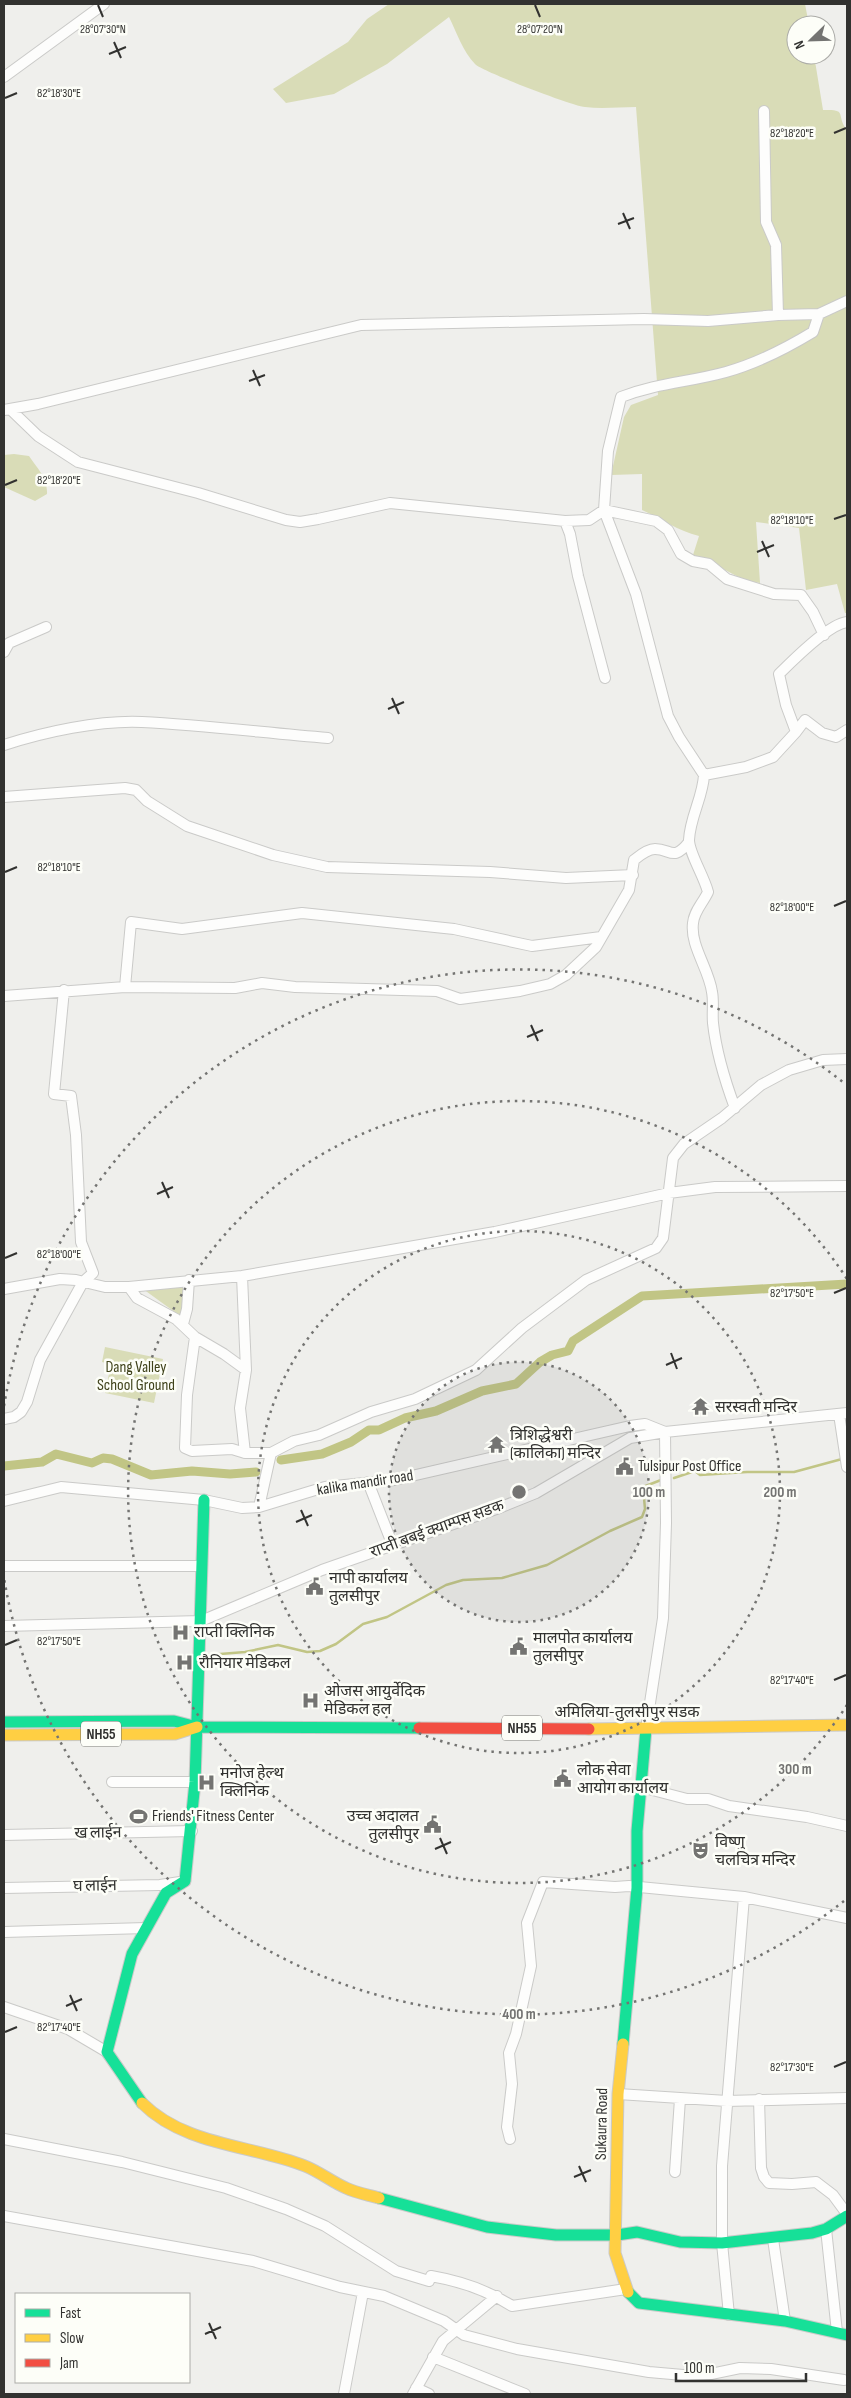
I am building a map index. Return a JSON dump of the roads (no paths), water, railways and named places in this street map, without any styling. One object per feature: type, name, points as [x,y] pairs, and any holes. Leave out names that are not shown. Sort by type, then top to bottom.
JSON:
[{"type":"street","points":[[4,77],[104,4]]},
{"type":"street","points":[[764,111],[766,222],[776,245],[778,315]]},
{"type":"street","points":[[8,410],[361,325],[644,319],[708,321],[778,315],[819,314],[847,301]]},
{"type":"street","points":[[735,1108],[725,1079],[713,1023],[712,992],[707,969],[695,943],[693,924],[696,910],[708,892],[689,842],[692,819],[700,799],[704,775],[679,737],[668,716],[636,594],[604,510],[608,451],[621,397],[647,387],[725,372],[761,361],[813,332],[819,314]]},
{"type":"street","points":[[8,410],[38,436],[78,462],[198,493],[286,520],[300,522],[318,520],[390,503],[565,521],[590,520],[604,510],[656,521],[668,530],[681,554],[693,561],[709,564],[727,579],[774,594],[801,595],[813,612],[824,634]]},
{"type":"street","points":[[565,521],[570,534],[578,576],[604,678]]},
{"type":"street","points":[[796,732],[786,705],[779,674],[803,650],[824,634],[847,622]]},
{"type":"street","points":[[4,652],[9,643],[46,627]]},
{"type":"street","points":[[704,775],[746,767],[773,757],[805,720],[822,733],[836,737],[847,730]]},
{"type":"street","points":[[4,745],[33,736],[83,727],[140,722],[328,738]]},
{"type":"street","points":[[4,797],[125,788],[136,790],[147,801],[187,826],[273,855],[327,867],[490,872],[566,878],[632,875]]},
{"type":"street","points":[[4,996],[64,990],[125,987],[235,988],[262,983],[295,987],[397,988],[437,991],[460,999],[496,996],[550,984],[566,975],[596,946],[629,890],[634,860],[642,854],[655,849],[669,854],[683,850],[689,842]]},
{"type":"street","points":[[125,987],[132,922],[182,929],[302,913],[454,929],[532,946],[601,937]]},
{"type":"street","points":[[4,1419],[14,1417],[27,1402],[40,1360],[83,1282],[93,1273],[81,1242],[76,1135],[71,1096],[54,1094],[64,990]]},
{"type":"street","points":[[195,1337],[187,1395],[185,1448],[187,1451],[232,1449],[245,1453],[271,1453],[294,1441],[319,1435],[371,1412],[415,1399],[476,1370],[522,1328],[586,1280],[656,1248],[664,1238],[673,1158],[684,1144],[735,1108],[761,1085],[789,1070],[823,1060],[847,1058]]},
{"type":"street","points":[[4,1288],[60,1280],[83,1282],[105,1287],[129,1287],[242,1276],[495,1232],[668,1193],[715,1187],[847,1186]]},
{"type":"street","points":[[242,1276],[246,1370],[240,1408],[245,1453]]},
{"type":"street","points":[[183,1324],[187,1309],[189,1280]]},
{"type":"street","points":[[129,1287],[137,1298],[183,1324],[195,1337],[246,1370]]},
{"type":"street","points":[[843,1413],[847,1467]]},
{"type":"street","name":"राप्ती बबई क्याम्पस सडक","points":[[201,1621],[322,1570],[536,1493],[630,1438],[665,1432],[843,1413]]},
{"type":"street","name":"kalika mandir road","points":[[4,1501],[61,1487],[204,1500],[242,1508],[259,1507],[325,1486],[394,1480],[630,1426],[645,1424],[665,1432]]},
{"type":"street","points":[[646,1729],[663,1618],[665,1432]]},
{"type":"street","points":[[259,1507],[271,1453]]},
{"type":"street","points":[[368,1482],[393,1546]]},
{"type":"street","points":[[107,2052],[132,1954],[166,1893],[185,1881],[192,1831],[195,1782],[204,1500]]},
{"type":"street","points":[[4,1566],[202,1566]]},
{"type":"street","points":[[4,1626],[201,1621]]},
{"type":"street","name":"NH55","points":[[4,1722],[174,1720],[197,1727]]},
{"type":"street","name":"अमिलिया-तुलसीपुर सडक","points":[[197,1727],[646,1729],[847,1725]]},
{"type":"street","name":"NH55","points":[[4,1735],[175,1734],[197,1727]]},
{"type":"street","name":"Sukaura Road","points":[[626,2289],[615,2253],[617,2235],[618,2094],[637,1888],[637,1831],[646,1729]]},
{"type":"street","points":[[112,1782],[195,1782]]},
{"type":"street","points":[[641,1787],[687,1799],[708,1799],[729,1806],[807,1817],[847,1826]]},
{"type":"street","name":"ख लाईन","points":[[4,1835],[192,1831]]},
{"type":"street","name":"घ लाईन","points":[[4,1888],[160,1885],[185,1881]]},
{"type":"street","points":[[510,2139],[508,2127],[512,2084],[509,2053],[516,2034],[531,1966],[527,1923],[543,1882],[744,1898],[847,1918]]},
{"type":"street","points":[[729,2315],[722,2243],[722,2166],[744,1898]]},
{"type":"street","points":[[4,1932],[146,1928]]},
{"type":"street","points":[[4,2008],[68,2029],[107,2052],[136,2097],[153,2114],[214,2142],[284,2159],[307,2167],[347,2189],[487,2227],[556,2235],[617,2235],[637,2232],[680,2242],[722,2243],[772,2239],[826,2229],[847,2215],[833,2195],[816,2182],[769,2183],[764,2177],[761,2168],[760,2100]]},
{"type":"street","points":[[618,2094],[727,2101],[847,2098]]},
{"type":"street","points":[[675,2172],[680,2099]]},
{"type":"street","points":[[4,2139],[122,2162],[226,2188],[286,2209],[325,2226],[396,2271],[429,2281],[431,2276],[456,2281],[497,2296],[512,2306],[626,2289],[631,2298],[639,2303],[785,2321],[842,2333],[826,2229]]},
{"type":"street","points":[[4,2216],[253,2261],[363,2292],[384,2296],[444,2321],[477,2340],[517,2349],[649,2372],[702,2375],[740,2368],[771,2369],[844,2380]]},
{"type":"street","points":[[772,2239],[785,2321]]},
{"type":"street","points":[[344,2394],[363,2292]]},
{"type":"street","points":[[429,2394],[414,2391],[443,2340],[480,2312],[497,2296]]},
{"type":"street","points":[[433,2357],[525,2394]]},
{"type":"waterway","points":[[281,1460],[322,1454],[351,1442],[369,1430],[379,1430],[405,1418],[436,1411],[482,1391],[516,1384],[540,1362],[552,1355],[568,1351],[573,1341],[642,1296],[847,1284]]},
{"type":"waterway","points":[[4,1466],[42,1462],[56,1454],[92,1463],[103,1458],[112,1459],[151,1475],[192,1471],[230,1474],[256,1472]]},
{"type":"waterway","points":[[674,1478],[695,1471],[700,1475],[794,1472],[842,1459]]},
{"type":"waterway","points":[[208,1655],[245,1652],[278,1645],[307,1652],[320,1651],[336,1644],[363,1624],[387,1617],[446,1585],[463,1580],[502,1578],[547,1565],[610,1531],[642,1517],[645,1509],[643,1487],[661,1480]]},
{"type":"place","name":"सरस्वती मन्दिर","points":[[701,1407]]},
{"type":"place","name":"त्रिशिद्धेश्वरी (कालिका) मन्दिर","points":[[496,1444]]},
{"type":"place","name":"Tulsipur Post Office","points":[[624,1466]]},
{"type":"place","name":"नापी कार्यालय तुलसीपुर","points":[[315,1587]]},
{"type":"place","name":"राप्ती क्लिनिक","points":[[180,1632]]},
{"type":"place","name":"मालपोत कार्यालय तुलसीपुर","points":[[519,1647]]},
{"type":"place","name":"रौनियार मेडिकल","points":[[185,1663]]},
{"type":"place","name":"ओजस आयुर्वेदिक मेडिकल हल","points":[[310,1700]]},
{"type":"place","name":"लोक सेवा आयोग कार्यालय","points":[[563,1779]]},
{"type":"place","name":"मनोज हेल्थ क्लिनिक","points":[[206,1782]]},
{"type":"place","name":"Friends' Fitness Center","points":[[138,1816]]},
{"type":"place","name":"उच्च अदालत तुलसीपुर","points":[[433,1825]]},
{"type":"place","name":"विष्णु चलचित्र मन्दिर","points":[[701,1851]]},
{"type":"park label","name":"Dang Valley School Ground","points":[[136,1376]]}]
